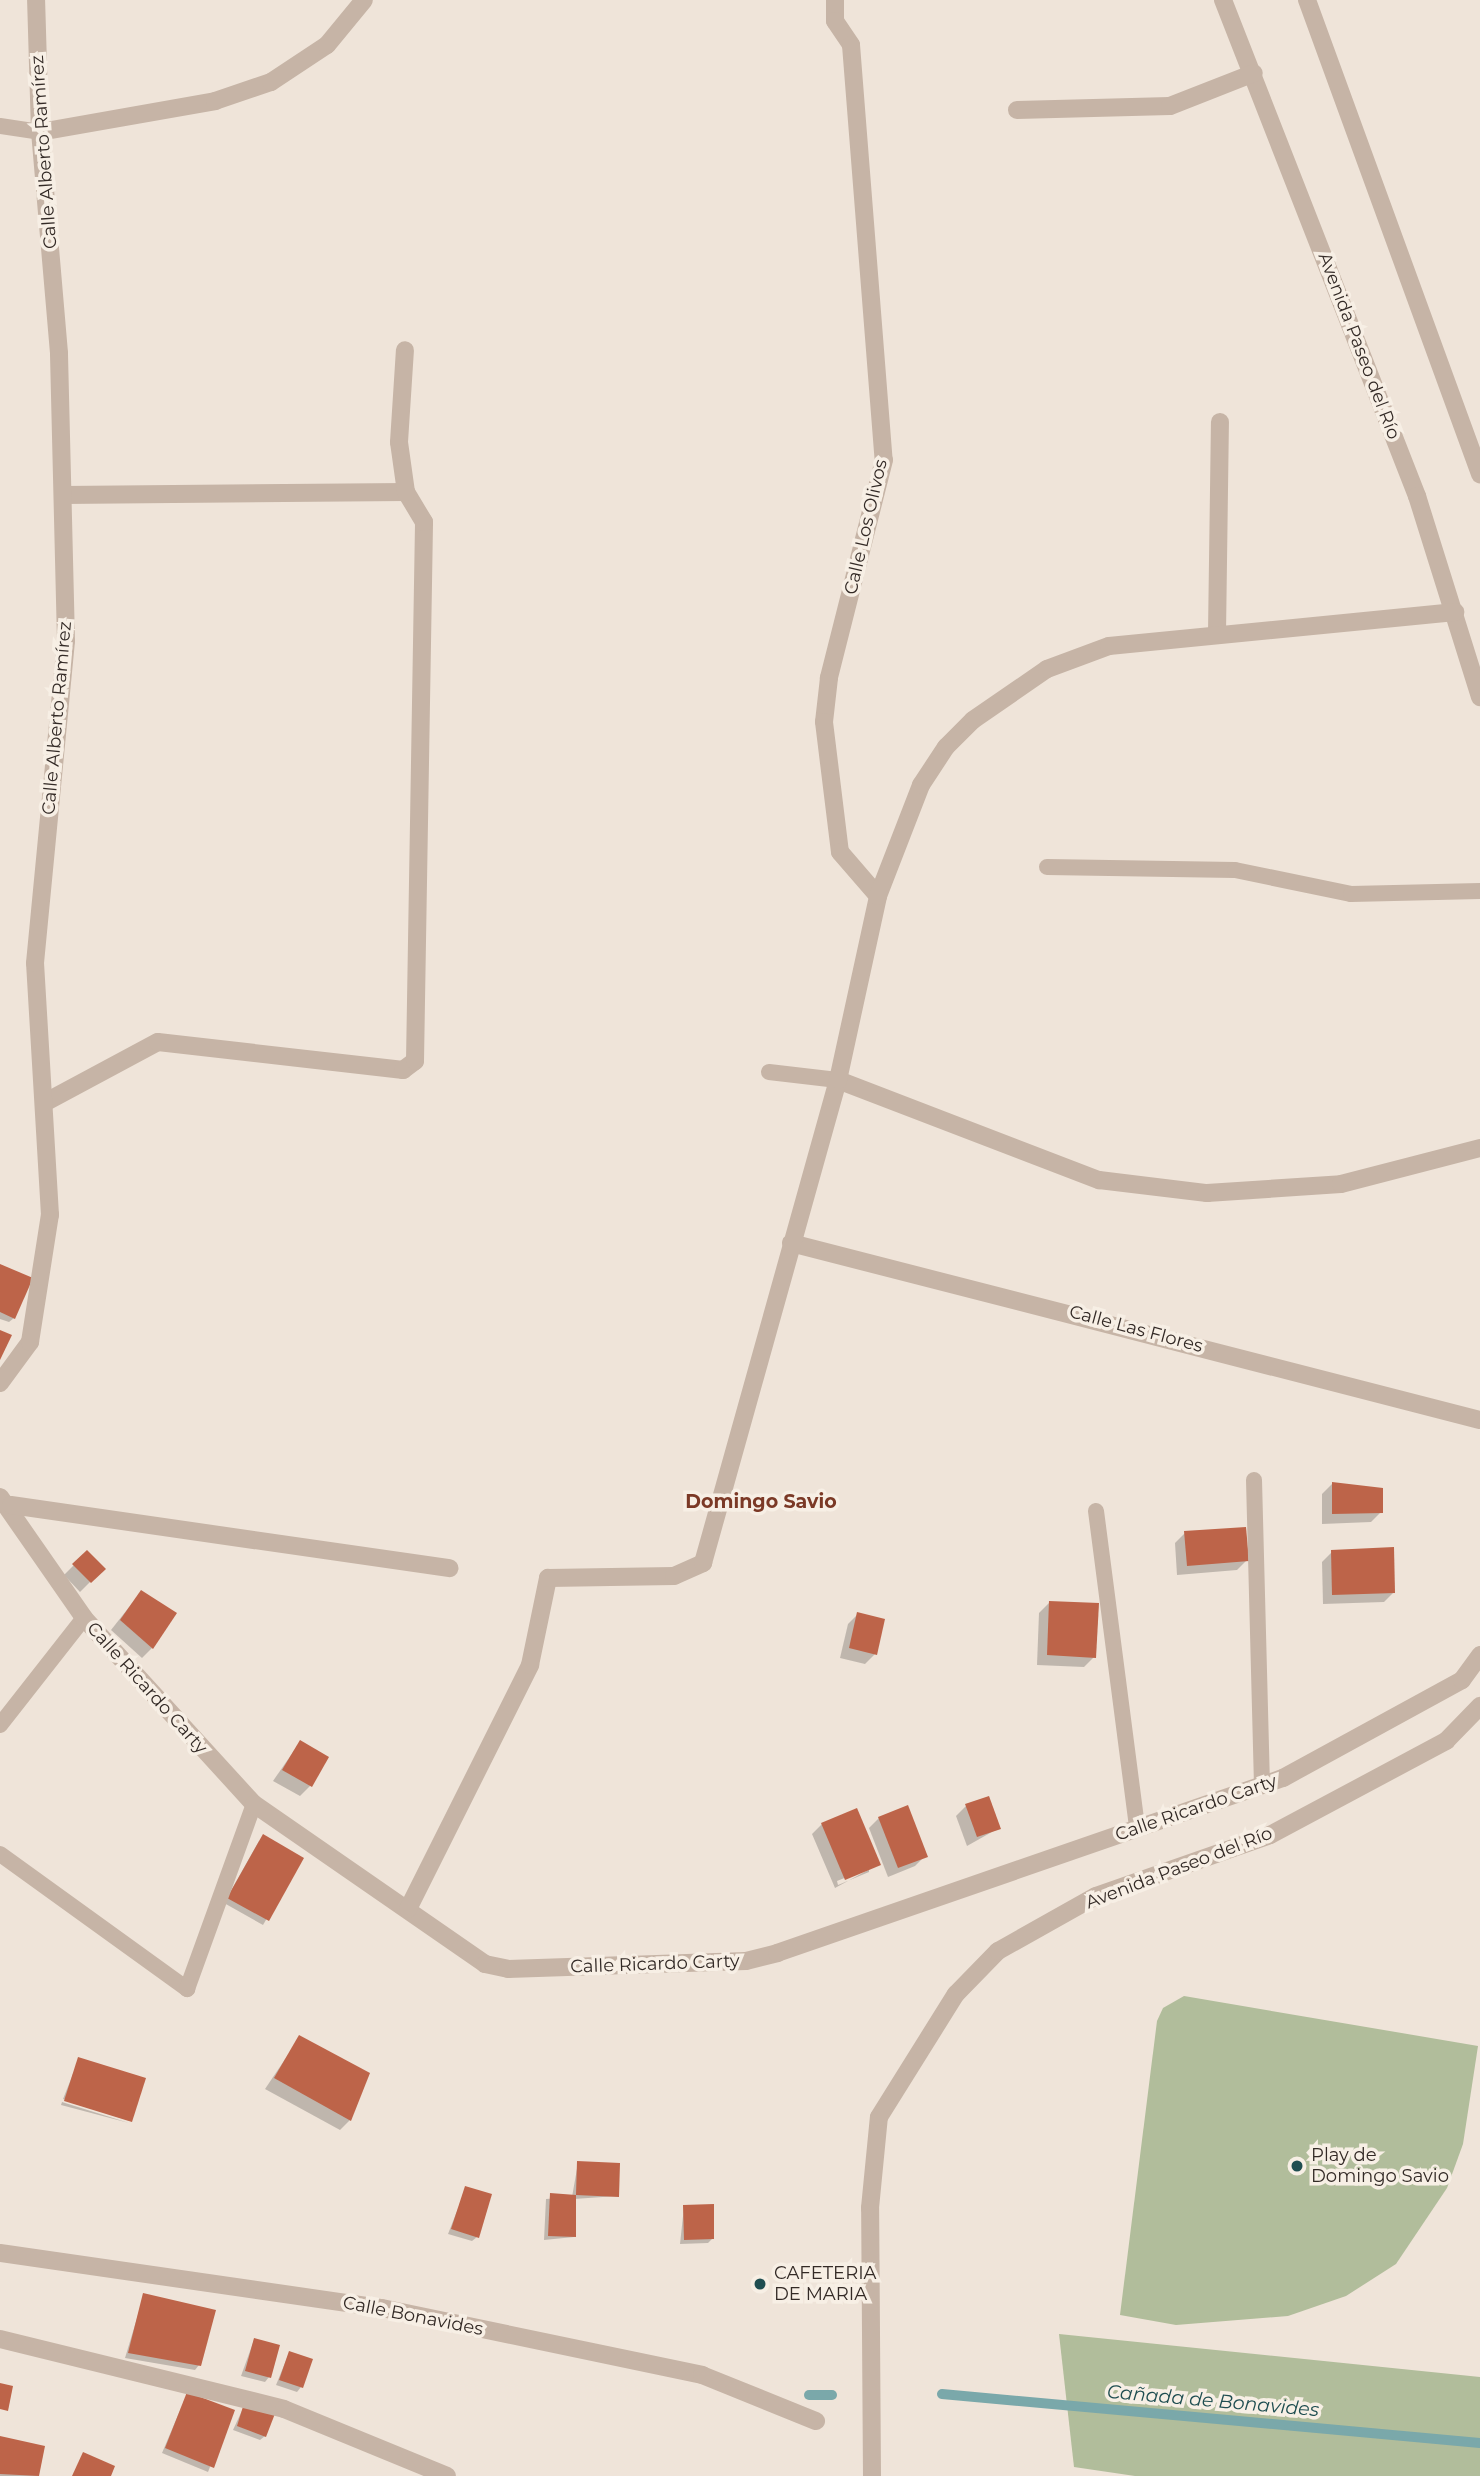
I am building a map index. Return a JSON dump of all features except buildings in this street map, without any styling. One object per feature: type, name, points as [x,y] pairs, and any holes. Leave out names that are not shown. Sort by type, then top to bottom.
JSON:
[{"type":"street","name":"Calle Alberto Ramírez","points":[[0,1383],[30,1342],[50,1215],[35,962],[66,641],[60,353],[40,132],[36,0]]},
{"type":"street","points":[[40,132],[215,102],[271,82],[327,45],[364,0]]},
{"type":"street","name":"Calle Los Olivos","points":[[835,0],[835,21],[851,45],[884,460],[829,678],[824,722],[840,852],[878,896]]},
{"type":"street","name":"Avenida Paseo del Río","points":[[1223,0],[1254,73],[1417,496],[1480,697]]},
{"type":"street","points":[[1307,0],[1480,474]]},
{"type":"street","points":[[1017,110],[1170,106],[1254,73]]},
{"type":"street","points":[[44,1103],[158,1042],[402,1070],[415,1061],[424,522],[406,492],[399,442],[405,350]]},
{"type":"street","points":[[1217,633],[1220,422]]},
{"type":"street","points":[[63,495],[406,492]]},
{"type":"street","points":[[408,1909],[530,1665],[548,1578],[674,1576],[703,1563],[838,1080],[878,896],[921,785],[973,720],[1047,669],[1109,646],[1217,633],[1455,612]]},
{"type":"street","points":[[838,1080],[1099,1180],[1207,1193],[1341,1185],[1480,1148]]},
{"type":"street","name":"Calle Las Flores","points":[[791,1243],[1480,1420]]},
{"type":"street","points":[[6,1501],[450,1568]]},
{"type":"street","name":"Calle Ricardo Carty","points":[[6,1501],[84,1618],[254,1804],[485,1964],[508,1969],[746,1961],[1262,1785],[1403,1716],[1462,1680],[1480,1655]]},
{"type":"street","name":"Avenida Paseo del Río","points":[[872,2476],[870,2207],[879,2117],[956,1994],[998,1951],[1096,1896],[1270,1835],[1446,1741],[1480,1706]]},
{"type":"street","name":"Calle Bonavides","points":[[0,2253],[395,2311],[702,2375],[816,2421]]},
{"type":"street","points":[[0,2339],[284,2409],[447,2476]]},
{"type":"lane","points":[[0,126],[40,132]]},
{"type":"lane","points":[[1047,867],[1235,870],[1352,894],[1480,891]]},
{"type":"lane","points":[[769,1072],[838,1080]]},
{"type":"lane","points":[[1254,1480],[1262,1785]]},
{"type":"lane","points":[[1096,1511],[1137,1828]]},
{"type":"lane","points":[[0,1725],[84,1618]]},
{"type":"lane","points":[[0,1854],[187,1989],[254,1804]]},
{"type":"green space","name":"Play de Domingo Savio","points":[[1184,1996],[1478,2046],[1463,2144],[1447,2188],[1396,2264],[1346,2296],[1288,2316],[1176,2325],[1120,2315],[1157,2021],[1163,2008]]},
{"type":"green space","points":[[1059,2334],[1480,2377],[1480,2476],[1135,2476],[1074,2467]]},
{"type":"waterway","name":"Cañada de Bonavides","points":[[942,2394],[1480,2443]]},
{"type":"waterway","name":"Cañada de Bonavides","points":[[809,2395],[832,2395]]},
{"type":"place","name":"Play de Domingo Savio","points":[[1297,2166]]},
{"type":"place","name":"CAFETERIA DE MARIA","points":[[760,2284]]},
{"type":"district","name":"Domingo Savio","points":[[761,1502]]}]
